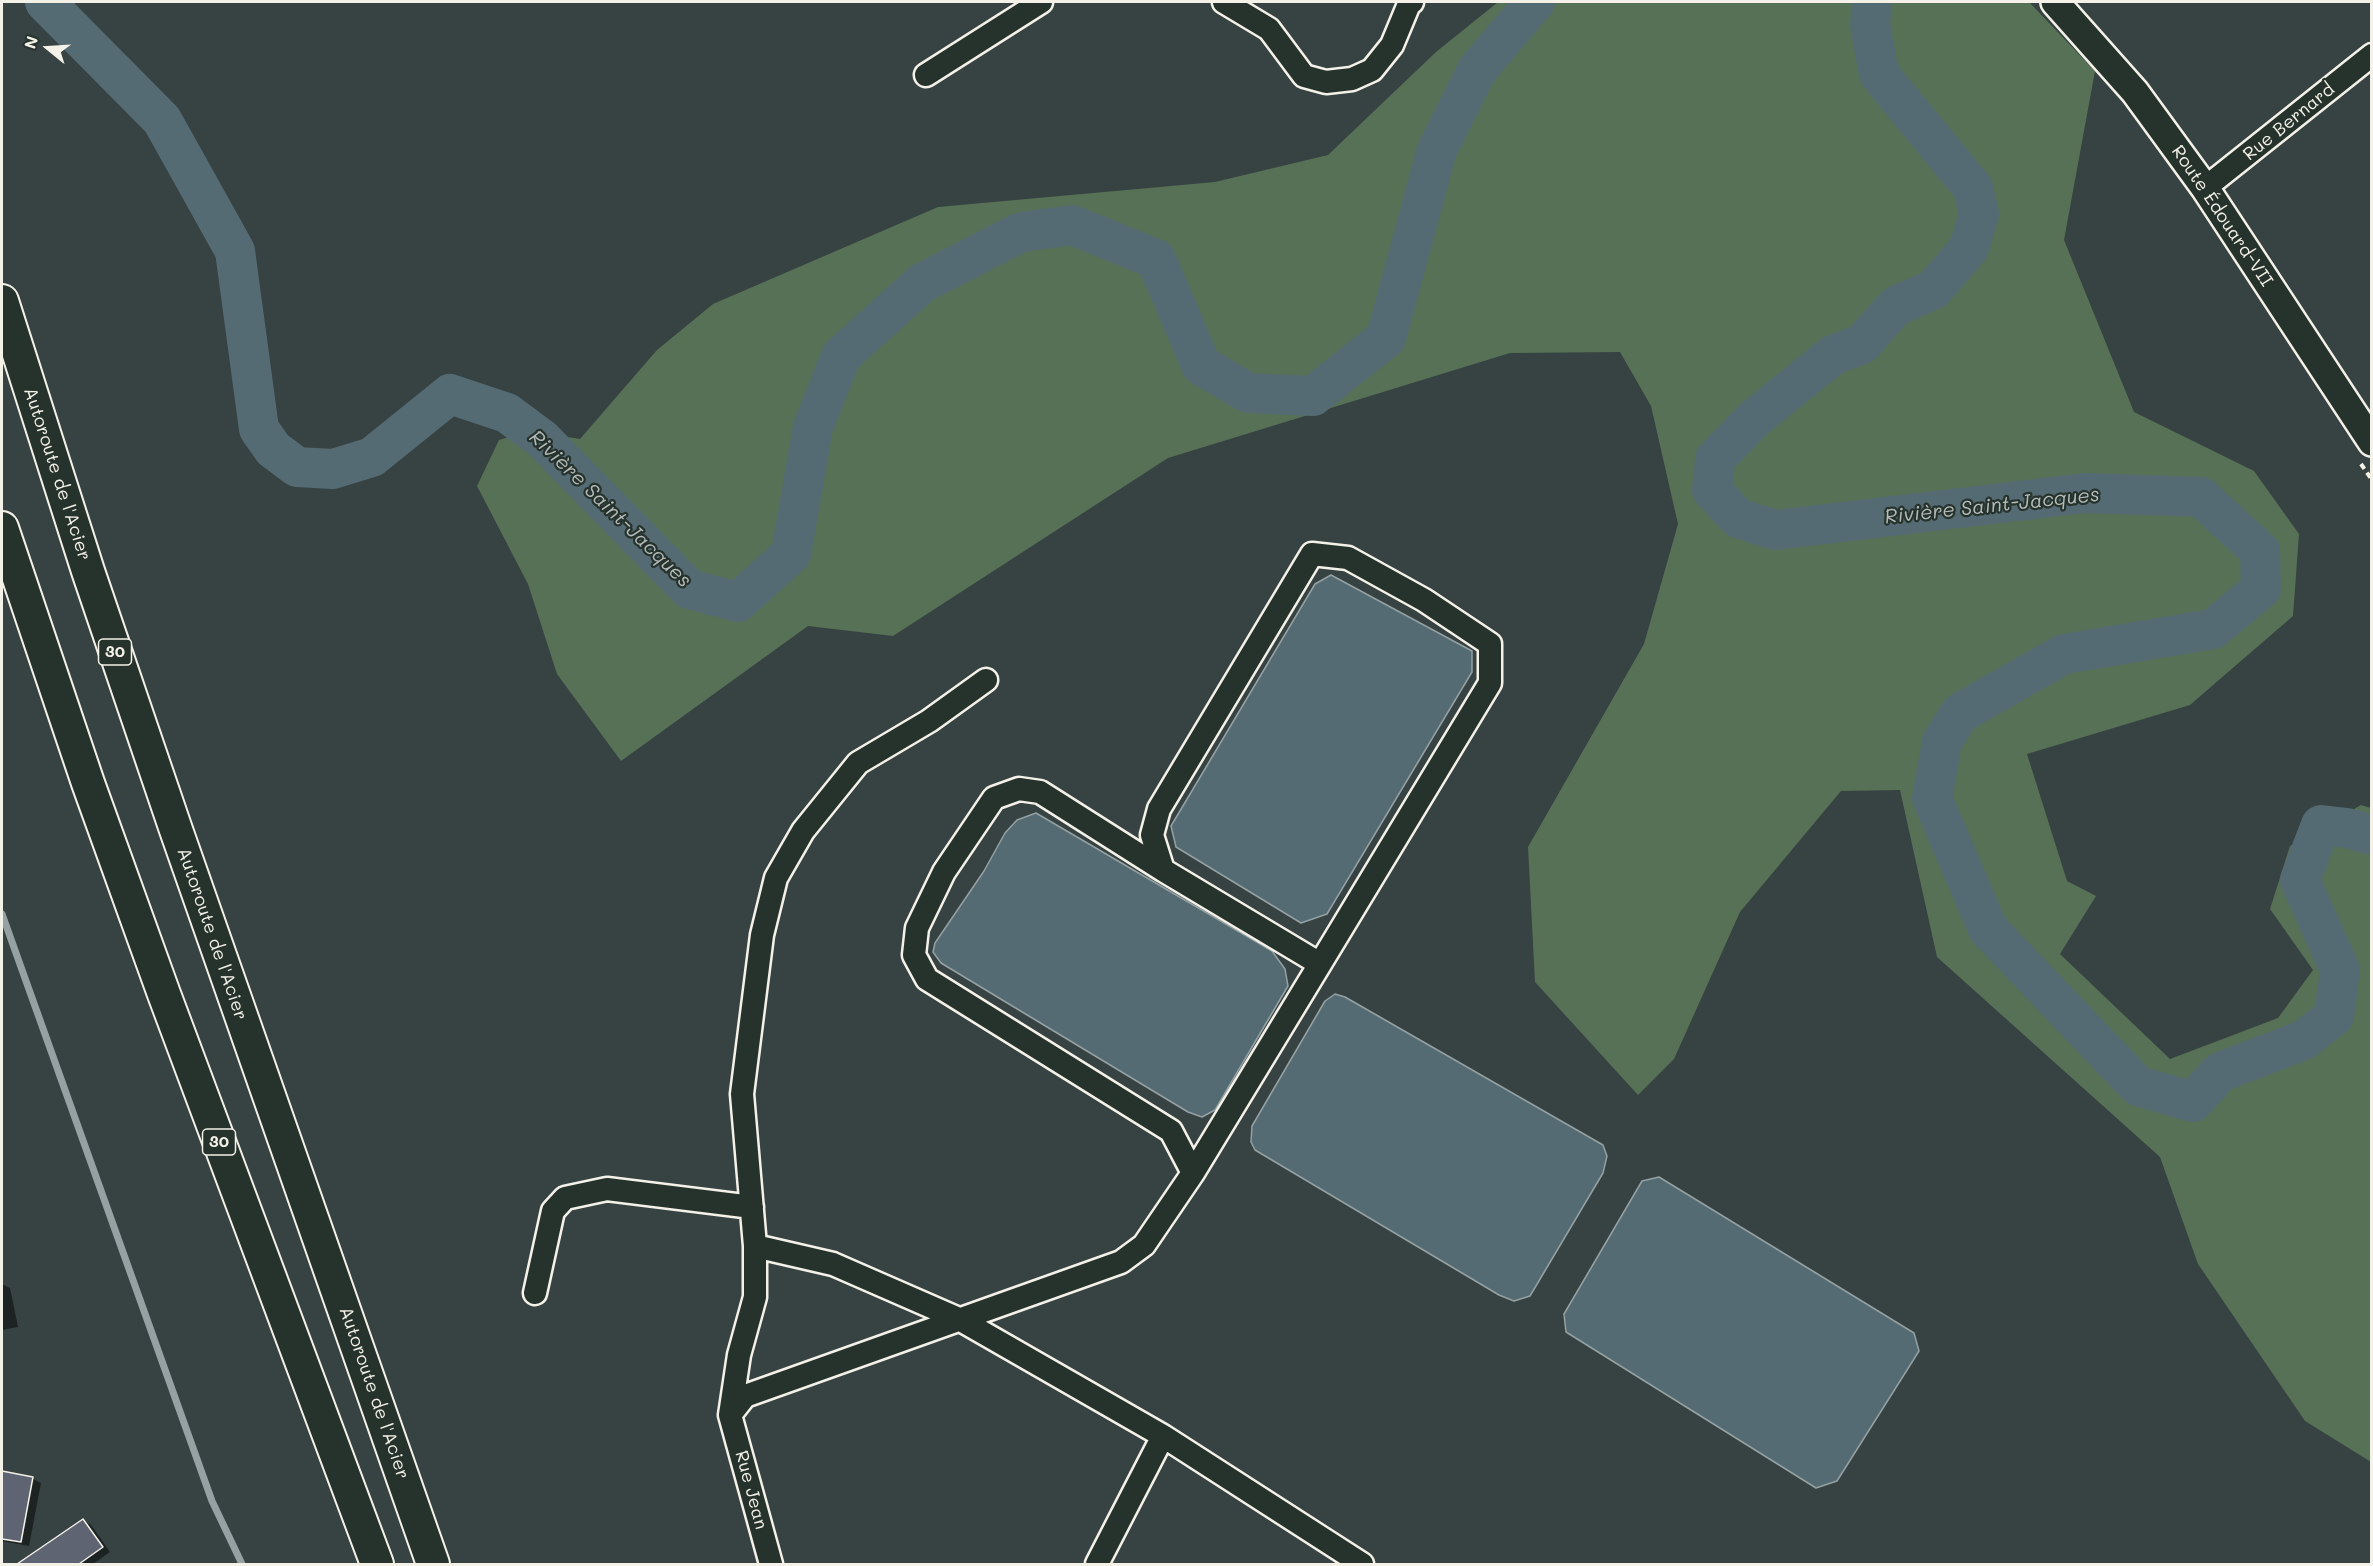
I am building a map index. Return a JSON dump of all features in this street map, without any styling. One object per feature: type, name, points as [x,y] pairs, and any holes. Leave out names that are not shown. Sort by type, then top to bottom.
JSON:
[{"type":"highway","name":"Autoroute de l'Acier","points":[[2,301],[74,529],[178,838],[433,1564]]},
{"type":"highway","name":"30","points":[[2,528],[88,783],[164,994],[377,1564]]},
{"type":"main road","name":"Route Édouard-VII","points":[[2055,2],[2135,92],[2205,188],[2368,430]]},
{"type":"street","points":[[926,75],[1041,2]]},
{"type":"street","points":[[1224,2],[1269,29],[1304,76],[1326,82],[1352,79],[1372,70],[1392,45],[1404,14],[1412,2]]},
{"type":"street","name":"Rue Bernard","points":[[2205,188],[2372,55]]},
{"type":"street","points":[[730,1415],[745,1396],[1121,1262],[1144,1245],[1192,1173],[1490,683],[1490,644],[1424,600],[1348,558],[1312,554],[1159,809],[1152,835],[1163,870]]},
{"type":"street","points":[[730,1415],[739,1355],[755,1297],[755,1246],[742,1094],[762,935],[776,878],[803,831],[858,763],[929,722],[986,680]]},
{"type":"street","points":[[1192,1173],[1171,1131],[927,979],[914,955],[917,928],[944,872],[994,798],[1019,789],[1040,792],[1163,870],[1320,964]]},
{"type":"street","points":[[535,1293],[553,1211],[565,1198],[607,1189],[752,1207]]},
{"type":"street","points":[[755,1246],[832,1264],[959,1320],[1163,1436],[1335,1557],[1362,1564]]},
{"type":"street","name":"Rue Jean","points":[[730,1415],[771,1564]]},
{"type":"street","points":[[1097,1564],[1163,1436]]},
{"type":"green space","points":[[1498,2],[2029,2],[2095,71],[2064,240],[2134,412],[2254,471],[2299,534],[2293,616],[2190,705],[2027,754],[2067,881],[2096,896],[2060,954],[2170,1059],[2278,1018],[2313,970],[2270,909],[2290,846],[2361,805],[2371,808],[2371,1462],[2305,1421],[2198,1264],[2160,1157],[1937,957],[1900,790],[1841,791],[1740,912],[1674,1059],[1638,1095],[1535,982],[1528,847],[1644,644],[1678,524],[1651,406],[1620,352],[1510,353],[1168,458],[893,636],[808,626],[621,761],[557,674],[528,584],[477,486],[499,440],[531,431],[580,439],[657,350],[713,304],[938,207],[1215,182],[1328,155],[1436,52]]},
{"type":"water","points":[[1331,575],[1472,651],[1472,672],[1327,914],[1301,923],[1176,847],[1171,826],[1315,584]]},
{"type":"water","points":[[1036,813],[1272,951],[1285,969],[1288,986],[1215,1110],[1202,1117],[1188,1112],[941,963],[933,952],[935,943],[984,871],[1005,833],[1017,820]]},
{"type":"water","points":[[1335,994],[1345,997],[1603,1145],[1607,1156],[1603,1173],[1530,1296],[1514,1301],[1499,1295],[1255,1150],[1251,1142],[1252,1126],[1325,1001]]},
{"type":"water","points":[[1659,1177],[1914,1333],[1919,1351],[1837,1481],[1816,1488],[1566,1332],[1564,1314],[1642,1181]]},
{"type":"building","points":[[2,1471],[33,1477],[21,1542],[2,1539]]},
{"type":"building","points":[[83,1519],[103,1547],[79,1564],[17,1564]]},
{"type":"waterway","name":"Rivière Saint-Jacques","points":[[45,2],[162,120],[235,251],[259,429],[273,449],[297,467],[333,469],[372,457],[450,394],[507,413],[542,439],[689,589],[738,602],[791,554],[813,427],[841,356],[922,283],[1021,232],[1072,225],[1156,259],[1201,365],[1248,393],[1313,396],[1386,338],[1437,150],[1477,70],[1535,2]]},
{"type":"waterway","name":"Rivière Saint-Jacques","points":[[1872,2],[1870,25],[1879,74],[1973,188],[1979,214],[1969,248],[1934,289],[1896,306],[1862,344],[1833,355],[1755,418],[1715,459],[1712,490],[1738,518],[1775,530],[2085,493],[2201,497],[2260,551],[2261,589],[2213,629],[2064,654],[1960,713],[1942,742],[1932,798],[1988,929],[2138,1086],[2193,1102],[2220,1072],[2304,1040],[2334,1016],[2340,970],[2300,880],[2321,825],[2347,828],[2372,835]]},
{"type":"waterway","points":[[2,914],[212,1501],[242,1564]]}]
